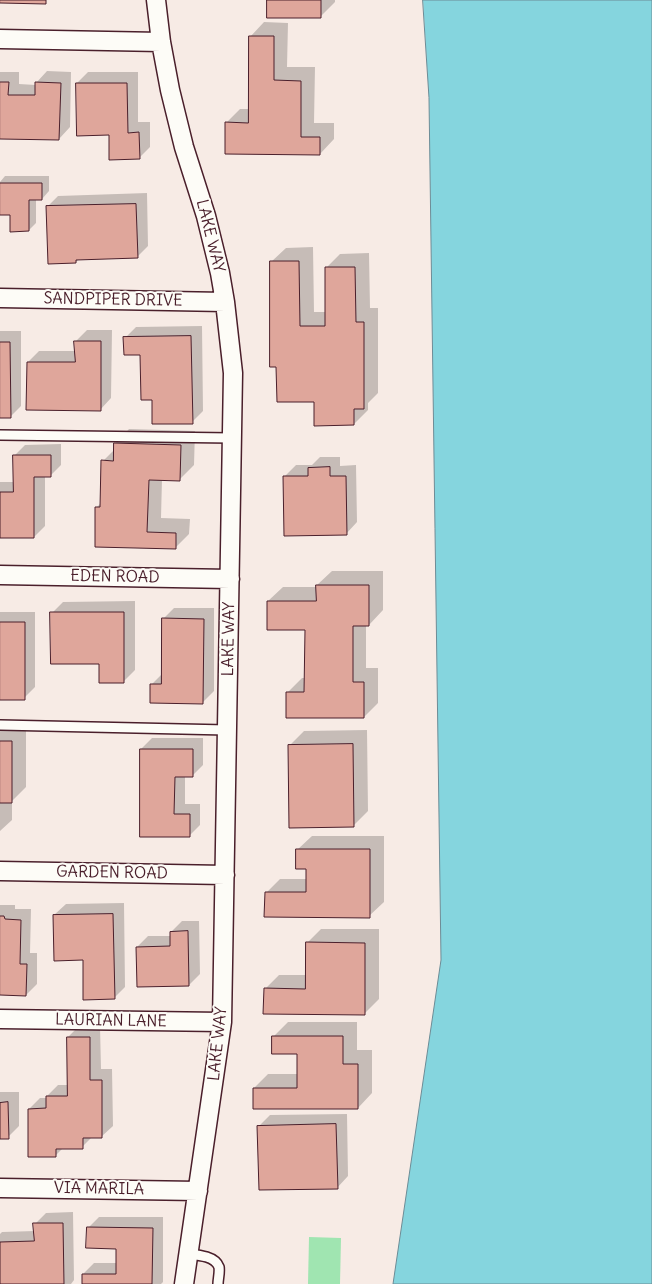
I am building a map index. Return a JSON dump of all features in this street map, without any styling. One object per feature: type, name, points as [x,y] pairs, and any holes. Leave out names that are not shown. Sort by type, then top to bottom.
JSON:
[{"type":"street","name":"LAKE WAY","points":[[156,0],[161,42],[170,90],[184,147],[206,216],[220,274],[233,373],[222,1022],[184,1284]]},
{"type":"street","points":[[0,39],[161,42]]},
{"type":"street","name":"SANDPIPER DRIVE","points":[[0,298],[225,302]]},
{"type":"street","name":"EDEN ROAD","points":[[0,575],[230,579]]},
{"type":"street","name":"GARDEN ROAD","points":[[0,871],[225,875]]},
{"type":"street","name":"LAURIAN LANE","points":[[0,1019],[222,1022]]},
{"type":"street","name":"VIA MARILA","points":[[0,1188],[198,1191]]},
{"type":"lane","points":[[0,435],[232,438]]},
{"type":"lane","points":[[0,725],[228,730]]},
{"type":"lane","points":[[188,1254],[204,1256],[216,1261],[219,1268],[218,1284]]},
{"type":"green space","points":[[309,1237],[341,1238],[340,1284],[308,1284]]},
{"type":"water","points":[[423,0],[652,0],[652,1284],[393,1284],[441,960],[429,98]]},
{"type":"building","points":[[0,0],[46,0],[46,4],[0,3]]},
{"type":"building","points":[[267,0],[321,0],[321,18],[267,18]]},
{"type":"building","points":[[249,36],[274,36],[274,80],[301,81],[301,137],[320,137],[320,155],[225,154],[225,122],[248,123]]},
{"type":"building","points":[[0,82],[9,82],[8,95],[35,95],[35,82],[61,83],[59,140],[0,139]]},
{"type":"building","points":[[76,83],[127,83],[128,133],[139,132],[140,159],[109,160],[109,135],[77,136]]},
{"type":"building","points":[[0,183],[42,183],[42,200],[29,200],[29,231],[10,232],[10,215],[0,215]]},
{"type":"building","points":[[136,204],[138,258],[76,260],[76,263],[48,264],[46,206]]},
{"type":"building","points":[[270,261],[299,261],[300,326],[325,326],[325,267],[355,267],[356,322],[364,322],[364,409],[354,409],[354,425],[314,426],[314,402],[277,402],[276,367],[270,367]]},
{"type":"building","points":[[191,336],[193,424],[152,424],[152,400],[141,400],[140,355],[124,355],[123,337]]},
{"type":"building","points":[[74,341],[101,341],[101,411],[26,410],[27,362],[75,362]]},
{"type":"building","points":[[0,342],[10,342],[11,418],[0,418]]},
{"type":"building","points":[[114,443],[181,445],[180,481],[149,480],[147,532],[176,533],[176,549],[95,547],[95,507],[100,507],[101,460],[113,461]]},
{"type":"building","points":[[13,455],[51,455],[51,477],[34,477],[34,538],[0,538],[0,492],[13,492]]},
{"type":"building","points":[[330,467],[330,476],[346,476],[347,535],[284,536],[283,476],[308,476],[308,468]]},
{"type":"building","points":[[316,585],[369,585],[369,626],[353,626],[353,682],[364,682],[364,718],[286,718],[286,692],[304,692],[305,630],[267,630],[267,601],[316,601]]},
{"type":"building","points":[[50,612],[124,612],[124,683],[99,683],[99,664],[51,664]]},
{"type":"building","points":[[162,618],[204,619],[203,704],[150,703],[150,684],[161,684]]},
{"type":"building","points":[[0,622],[25,622],[25,700],[0,700]]},
{"type":"building","points":[[0,741],[12,741],[12,803],[0,803]]},
{"type":"building","points":[[353,744],[354,827],[289,828],[288,745]]},
{"type":"building","points":[[140,749],[193,749],[193,777],[175,777],[174,814],[190,814],[190,837],[140,837]]},
{"type":"building","points":[[296,849],[370,849],[370,918],[264,917],[265,892],[306,892],[306,869],[296,869]]},
{"type":"building","points":[[113,914],[115,999],[83,1000],[83,960],[54,961],[53,915]]},
{"type":"building","points":[[0,916],[4,916],[5,919],[21,920],[20,964],[27,964],[26,996],[0,995]]},
{"type":"building","points":[[188,931],[189,986],[137,987],[136,947],[170,946],[170,932]]},
{"type":"building","points":[[306,942],[365,943],[365,1015],[263,1014],[264,988],[305,989]]},
{"type":"building","points":[[272,1036],[343,1036],[343,1064],[358,1064],[358,1109],[253,1109],[253,1088],[297,1088],[297,1054],[272,1054]]},
{"type":"building","points":[[67,1037],[90,1037],[90,1080],[102,1080],[102,1138],[83,1138],[83,1149],[56,1149],[56,1157],[28,1157],[28,1109],[46,1108],[46,1096],[67,1096]]},
{"type":"building","points":[[8,1102],[9,1139],[0,1139],[0,1103]]},
{"type":"building","points":[[336,1124],[338,1189],[259,1190],[257,1126]]},
{"type":"building","points":[[33,1223],[63,1223],[64,1284],[0,1284],[0,1242],[34,1241]]},
{"type":"building","points":[[87,1227],[153,1228],[152,1284],[82,1284],[82,1274],[116,1274],[116,1249],[86,1248]]}]
